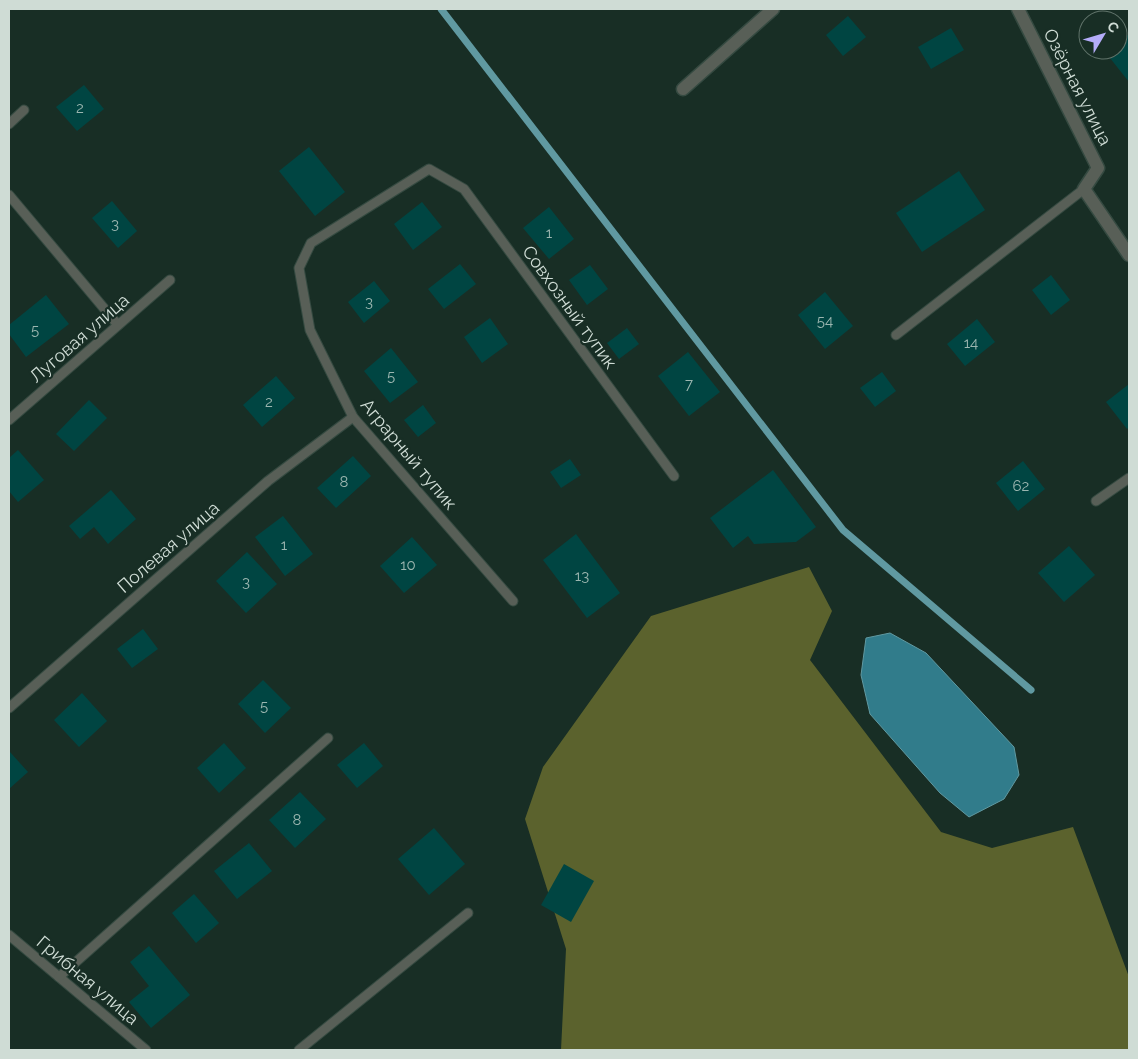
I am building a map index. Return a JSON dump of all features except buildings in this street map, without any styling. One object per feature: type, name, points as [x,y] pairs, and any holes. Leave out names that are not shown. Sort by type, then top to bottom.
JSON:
[{"type":"street","points":[[683,90],[773,9]]},
{"type":"street","name":"Озёрная улица","points":[[1018,9],[1098,168],[1084,189]]},
{"type":"street","points":[[1084,189],[1129,255]]},
{"type":"lane","points":[[9,124],[24,110]]},
{"type":"lane","name":"Аграрный тупик","points":[[429,169],[311,243],[299,268],[310,330],[353,417],[513,601]]},
{"type":"lane","name":"Совхозный тупик","points":[[429,169],[464,189],[674,476]]},
{"type":"lane","points":[[896,335],[1084,189]]},
{"type":"lane","points":[[9,195],[118,325]]},
{"type":"lane","name":"Луговая улица","points":[[9,420],[170,280]]},
{"type":"lane","name":"Полевая улица","points":[[9,708],[268,481],[353,417]]},
{"type":"lane","points":[[1096,501],[1129,478]]},
{"type":"lane","points":[[59,977],[328,738]]},
{"type":"lane","points":[[299,1050],[468,913]]},
{"type":"lane","name":"Грибная улица","points":[[9,935],[146,1050]]},
{"type":"green space","points":[[809,567],[832,611],[810,660],[941,832],[992,848],[1073,827],[1129,977],[1129,1050],[561,1050],[566,949],[525,819],[543,767],[651,616]]},
{"type":"water","points":[[890,633],[926,653],[1014,747],[1019,775],[1004,799],[969,817],[940,793],[870,714],[861,675],[866,638]]},
{"type":"waterway","points":[[441,9],[843,530],[1031,690]]}]
